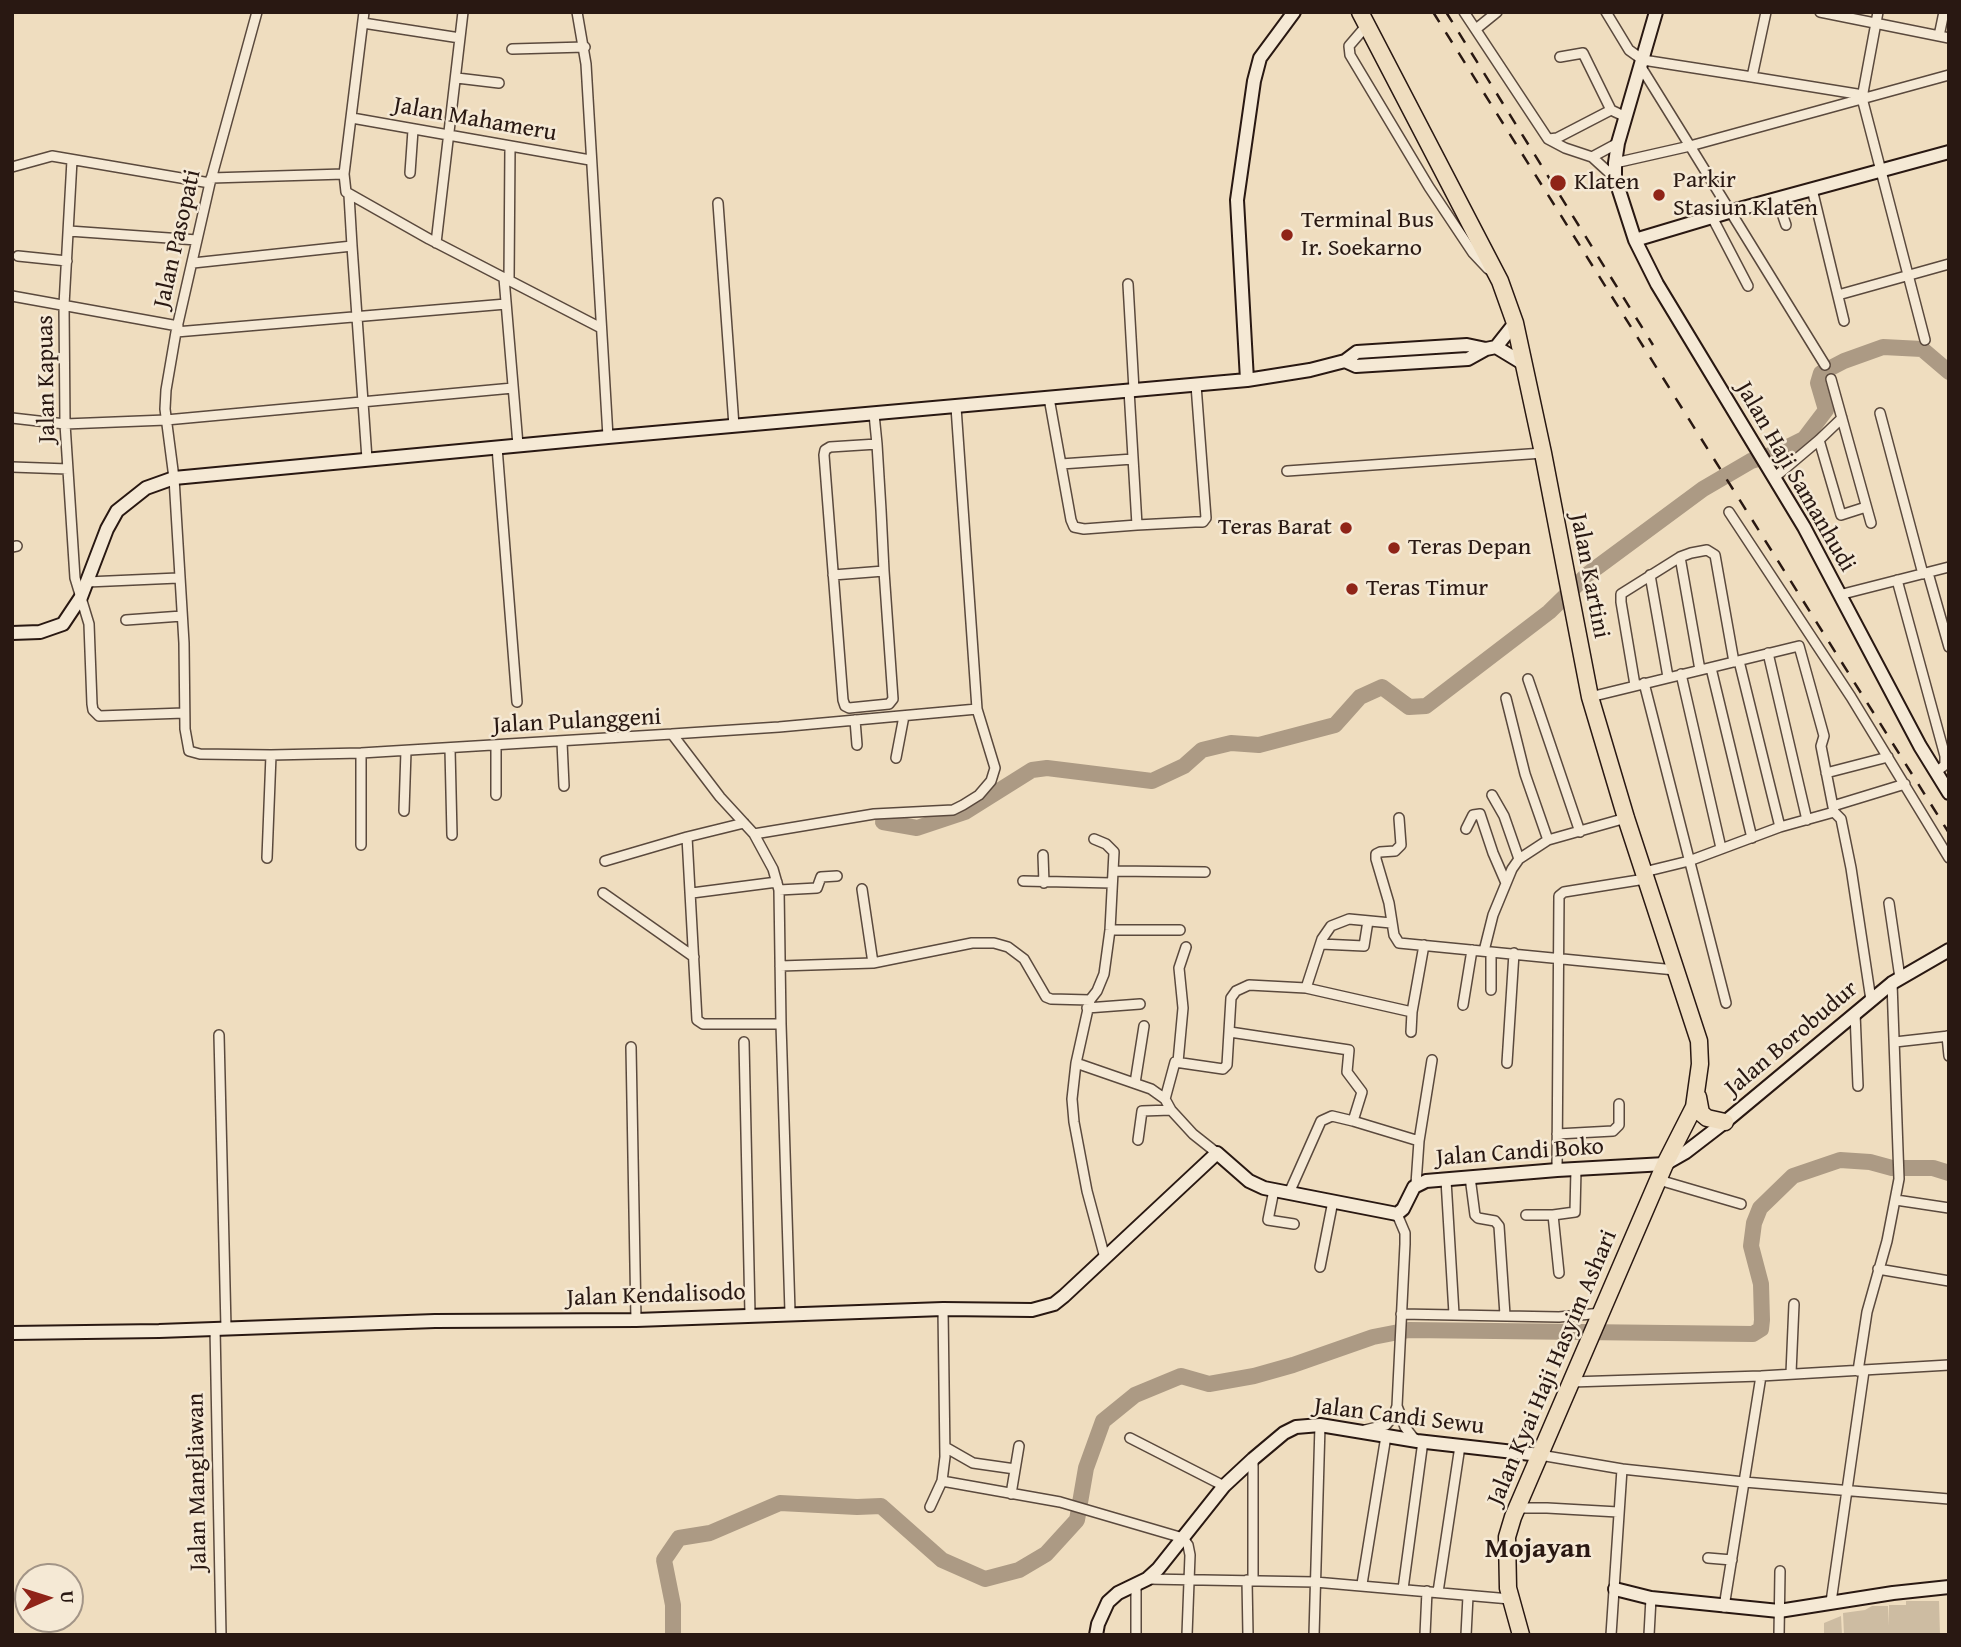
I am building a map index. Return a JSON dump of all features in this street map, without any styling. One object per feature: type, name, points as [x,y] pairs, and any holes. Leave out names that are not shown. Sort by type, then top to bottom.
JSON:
[{"type":"highway","name":"Jalan Kartini","points":[[1364,19],[1500,281],[1515,323],[1590,697],[1626,818],[1697,1034],[1698,1087],[1694,1107],[1665,1164]]},
{"type":"highway","points":[[1698,1087],[1701,1113],[1707,1118],[1725,1122]]},
{"type":"highway","name":"Jalan Kyai Haji Hasyim Ashari","points":[[1521,1635],[1510,1599],[1507,1537],[1517,1508],[1665,1164]]},
{"type":"street","name":"Jalan Pasopati","points":[[174,478],[166,420],[166,390],[211,180],[257,12]]},
{"type":"street","points":[[364,12],[344,174],[345,188],[349,195],[355,317],[367,459]]},
{"type":"street","points":[[436,243],[463,12]]},
{"type":"street","points":[[577,12],[585,47],[608,437]]},
{"type":"street","points":[[1247,380],[1237,200],[1254,81],[1260,58],[1294,12]]},
{"type":"street","points":[[1464,12],[1548,139],[1564,148],[1591,157],[1615,178]]},
{"type":"street","points":[[1476,29],[1497,12]]},
{"type":"street","points":[[1606,12],[1629,50],[1642,64],[1825,365]]},
{"type":"street","name":"Jalan Haji Samanhudi","points":[[1656,12],[1618,143],[1615,163],[1615,178],[1635,240],[1657,284],[1774,477],[1949,793]]},
{"type":"street","points":[[1752,77],[1766,12]]},
{"type":"street","points":[[1820,12],[1944,37],[1944,12]]},
{"type":"street","points":[[1878,12],[1863,97],[1925,340]]},
{"type":"street","points":[[1364,19],[1349,46],[1350,55],[1429,187],[1473,253],[1500,281]]},
{"type":"street","points":[[363,23],[460,38]]},
{"type":"street","points":[[512,49],[585,47]]},
{"type":"street","points":[[1560,57],[1583,53],[1611,110],[1626,117]]},
{"type":"street","points":[[1642,64],[1752,77],[1863,97]]},
{"type":"street","points":[[1615,163],[1690,146],[1949,75]]},
{"type":"street","points":[[457,78],[499,83]]},
{"type":"street","points":[[1548,139],[1557,138],[1611,110]]},
{"type":"street","name":"Jalan Mahameru","points":[[352,118],[590,160]]},
{"type":"street","points":[[410,173],[413,130]]},
{"type":"street","points":[[1591,157],[1618,143]]},
{"type":"street","points":[[510,146],[506,303],[518,445]]},
{"type":"street","points":[[1635,240],[1949,152]]},
{"type":"street","points":[[12,167],[44,157],[211,180],[344,174]]},
{"type":"street","name":"Jalan Kapuas","points":[[72,160],[64,305],[65,424],[75,578],[89,624],[92,704],[96,714],[105,717],[184,713]]},
{"type":"street","points":[[1812,189],[1844,321]]},
{"type":"street","points":[[349,195],[601,328]]},
{"type":"street","points":[[1777,199],[1786,225]]},
{"type":"street","points":[[718,203],[734,426]]},
{"type":"street","points":[[1712,217],[1748,286]]},
{"type":"street","points":[[69,231],[197,240]]},
{"type":"street","points":[[193,263],[352,246]]},
{"type":"street","points":[[18,256],[67,261]]},
{"type":"street","points":[[1838,295],[1949,264]]},
{"type":"street","points":[[1128,284],[1133,459],[1138,525]]},
{"type":"street","points":[[12,296],[177,329],[506,303]]},
{"type":"street","points":[[1345,361],[1356,366],[1468,359],[1491,348],[1515,323]]},
{"type":"street","points":[[1467,345],[1468,359]]},
{"type":"street","points":[[12,634],[40,632],[58,627],[69,617],[81,597],[107,529],[117,511],[146,488],[174,478],[1247,380],[1310,370],[1345,361],[1357,352],[1467,345],[1491,348],[1524,363]]},
{"type":"street","points":[[1831,379],[1871,523]]},
{"type":"street","points":[[1049,398],[1074,527],[1084,529],[1203,522],[1206,518],[1196,385]]},
{"type":"street","points":[[12,418],[65,424],[166,420],[513,388]]},
{"type":"street","points":[[605,861],[747,827],[874,814],[953,810],[979,795],[991,781],[995,768],[977,709],[956,407]]},
{"type":"street","points":[[1880,413],[1949,647]]},
{"type":"street","points":[[874,414],[877,444],[893,699],[889,705],[849,708],[844,704],[825,450],[830,447],[877,444]]},
{"type":"street","points":[[1774,477],[1842,418]]},
{"type":"street","points":[[1819,440],[1841,515],[1866,507]]},
{"type":"street","points":[[497,447],[517,702]]},
{"type":"street","points":[[1287,471],[1543,453]]},
{"type":"street","points":[[1060,464],[1133,459]]},
{"type":"street","points":[[12,467],[68,469]]},
{"type":"street","name":"Jalan Pulanggeni","points":[[174,478],[178,578],[183,616],[184,713],[188,747],[192,752],[271,755],[361,753],[672,734],[747,827],[767,856],[778,886],[790,1312]]},
{"type":"street","points":[[1729,512],[1815,642],[1949,858]]},
{"type":"street","points":[[1726,1003],[1639,684],[1620,597],[1623,592],[1680,557],[1701,551],[1714,553],[1737,662],[1780,827]]},
{"type":"street","points":[[1680,557],[1700,670]]},
{"type":"street","points":[[1839,595],[1949,567]]},
{"type":"street","points":[[833,575],[884,571]]},
{"type":"street","points":[[1650,575],[1668,677]]},
{"type":"street","points":[[87,582],[178,578]]},
{"type":"street","points":[[1897,580],[1945,755],[1945,765],[1936,772]]},
{"type":"street","points":[[126,620],[183,616]]},
{"type":"street","points":[[1590,697],[1815,642]]},
{"type":"street","points":[[1799,646],[1824,736],[1821,746],[1826,773],[1834,809],[1841,819],[1850,863],[1871,999]]},
{"type":"street","points":[[1768,653],[1807,820]]},
{"type":"street","points":[[1711,668],[1752,838]]},
{"type":"street","points":[[1681,674],[1721,848]]},
{"type":"street","points":[[1528,679],[1580,832]]},
{"type":"street","points":[[1506,698],[1525,774],[1548,840]]},
{"type":"street","points":[[672,734],[977,709]]},
{"type":"street","points":[[896,758],[904,716]]},
{"type":"street","points":[[855,720],[856,745]]},
{"type":"street","points":[[562,741],[564,786]]},
{"type":"street","points":[[496,745],[496,795]]},
{"type":"street","points":[[450,749],[452,835]]},
{"type":"street","points":[[404,811],[406,751]]},
{"type":"street","points":[[361,753],[361,845]]},
{"type":"street","points":[[267,859],[271,755]]},
{"type":"street","points":[[1826,773],[1888,757]]},
{"type":"street","points":[[1557,1170],[1560,894],[1645,876],[1905,784]]},
{"type":"street","points":[[1492,795],[1504,816],[1519,859]]},
{"type":"street","points":[[1466,829],[1473,815],[1479,814],[1506,883]]},
{"type":"street","points":[[1399,818],[1401,845],[1398,849],[1376,854],[1395,939],[1399,943],[1675,970]]},
{"type":"street","points":[[1491,990],[1488,952],[1493,915],[1519,859],[1548,840],[1626,818]]},
{"type":"street","points":[[1094,839],[1111,847],[1114,852],[1110,930],[1104,974],[1088,1004],[1072,1084],[1073,1111],[1087,1191],[1105,1258]]},
{"type":"street","points":[[688,842],[697,1020],[699,1023],[780,1024]]},
{"type":"street","points":[[1043,855],[1044,883]]},
{"type":"street","points":[[1113,871],[1205,872]]},
{"type":"street","points":[[692,893],[778,886],[817,888],[821,877],[836,876]]},
{"type":"street","points":[[1023,881],[1112,883]]},
{"type":"street","points":[[862,889],[873,963]]},
{"type":"street","points":[[603,893],[694,957]]},
{"type":"street","points":[[1831,1602],[1867,1312],[1887,1241],[1899,1179],[1896,981],[1889,903]]},
{"type":"street","points":[[1306,988],[1327,929],[1349,919],[1391,923]]},
{"type":"street","points":[[1321,944],[1364,946],[1368,921]]},
{"type":"street","points":[[1110,930],[1180,930]]},
{"type":"street","points":[[780,966],[873,963],[972,943],[994,943],[1019,953],[1046,997],[1088,1004],[1140,1004]]},
{"type":"street","points":[[1411,1032],[1424,946]]},
{"type":"street","points":[[1178,1062],[1184,1008],[1179,968],[1186,947]]},
{"type":"street","points":[[1463,1005],[1472,950]]},
{"type":"street","name":"Jalan Borobudur","points":[[1665,1164],[1686,1152],[1725,1122],[1871,999],[1949,950]]},
{"type":"street","points":[[1507,1063],[1514,953]]},
{"type":"street","points":[[1165,1099],[1173,1063],[1225,1069],[1228,1061],[1231,998],[1236,991],[1249,985],[1306,988],[1412,1012]]},
{"type":"street","points":[[1855,1013],[1858,1086]]},
{"type":"street","points":[[1135,1083],[1144,1026]]},
{"type":"street","points":[[1230,1032],[1349,1050],[1347,1070],[1362,1094],[1353,1121]]},
{"type":"street","name":"Jalan Mangliawan","points":[[219,1035],[213,1329],[221,1635]]},
{"type":"street","points":[[1895,1042],[1948,1036],[1949,1056]]},
{"type":"street","points":[[744,1042],[750,1314]]},
{"type":"street","points":[[631,1047],[636,1320]]},
{"type":"street","points":[[1076,1063],[1151,1089],[1165,1099],[1171,1110],[1193,1134],[1249,1181],[1289,1193],[1397,1214],[1405,1233],[1397,1406],[1386,1425],[1359,1431]]},
{"type":"street","points":[[1416,1184],[1419,1141],[1430,1070]]},
{"type":"street","points":[[1557,1134],[1613,1132],[1619,1125],[1619,1104]]},
{"type":"street","points":[[1139,1140],[1142,1111],[1171,1110]]},
{"type":"street","points":[[1289,1193],[1321,1121],[1332,1116],[1419,1141]]},
{"type":"street","name":"Jalan Kendalisodo","points":[[12,1333],[423,1321],[636,1320],[790,1312],[1032,1310],[1054,1304],[1064,1296],[1217,1153]]},
{"type":"street","name":"Jalan Candi Boko","points":[[1397,1214],[1403,1209],[1416,1184],[1426,1181],[1665,1164]]},
{"type":"street","points":[[1526,1215],[1575,1212],[1576,1169]]},
{"type":"street","points":[[1470,1177],[1475,1215],[1494,1221],[1499,1226],[1505,1315]]},
{"type":"street","points":[[1446,1180],[1454,1314]]},
{"type":"street","points":[[1659,1180],[1741,1204]]},
{"type":"street","points":[[1274,1189],[1268,1220],[1294,1224]]},
{"type":"street","points":[[1896,1200],[1949,1208]]},
{"type":"street","points":[[1320,1267],[1333,1201]]},
{"type":"street","points":[[1553,1215],[1559,1273]]},
{"type":"street","points":[[1878,1269],[1949,1281]]},
{"type":"street","points":[[1791,1373],[1794,1304]]},
{"type":"street","points":[[930,1507],[942,1481],[945,1447],[943,1309]]},
{"type":"street","points":[[1401,1319],[1454,1314],[1599,1319]]},
{"type":"street","points":[[1571,1382],[1761,1376],[1949,1365]]},
{"type":"street","points":[[1724,1607],[1761,1376]]},
{"type":"street","points":[[1397,1406],[1405,1427],[1420,1441],[1403,1589]]},
{"type":"street","points":[[1314,1635],[1320,1425]]},
{"type":"street","name":"Jalan Candi Sewu","points":[[1096,1635],[1108,1602],[1158,1569],[1224,1486],[1284,1433],[1296,1427],[1320,1425],[1420,1441],[1540,1455]]},
{"type":"street","points":[[1362,1584],[1386,1436]]},
{"type":"street","points":[[1130,1438],[1224,1486]]},
{"type":"street","points":[[1011,1494],[1019,1446]]},
{"type":"street","points":[[1438,1592],[1460,1446]]},
{"type":"street","points":[[945,1447],[973,1463],[1015,1469]]},
{"type":"street","points":[[1540,1455],[1622,1469],[1949,1499]]},
{"type":"street","points":[[1248,1635],[1253,1459]]},
{"type":"street","points":[[1611,1635],[1622,1469]]},
{"type":"street","points":[[942,1481],[1060,1502],[1183,1538],[1190,1550],[1187,1635]]},
{"type":"street","points":[[1517,1508],[1618,1513]]},
{"type":"street","points":[[1708,1558],[1732,1560]]},
{"type":"street","points":[[1779,1635],[1780,1570]]},
{"type":"street","points":[[1136,1635],[1141,1582],[1250,1580],[1362,1584],[1510,1599]]},
{"type":"street","points":[[1615,1589],[1651,1598],[1779,1611],[1949,1587]]},
{"type":"street","points":[[1425,1635],[1427,1591]]},
{"type":"street","points":[[1466,1635],[1468,1596]]},
{"type":"street","points":[[1649,1635],[1651,1598]]},
{"type":"shaded area","points":[[1906,1601],[1939,1601],[1940,1635],[1844,1635],[1843,1613],[1865,1610],[1872,1606],[1888,1606],[1889,1626],[1889,1605],[1906,1605]]},
{"type":"shaded area","points":[[1841,1616],[1842,1635],[1824,1635],[1824,1623]]},
{"type":"waterway","points":[[883,822],[917,828],[965,812],[1032,770],[1047,768],[1152,781],[1184,766],[1202,750],[1231,743],[1259,745],[1335,725],[1360,697],[1382,687],[1409,707],[1426,706],[1549,612],[1588,574],[1703,489],[1751,461],[1774,454],[1804,439],[1826,410],[1818,383],[1821,373],[1844,361],[1883,347],[1922,349],[1949,372]]},
{"type":"waterway","points":[[673,1635],[673,1605],[664,1560],[679,1538],[710,1533],[780,1503],[881,1506],[942,1560],[985,1579],[1019,1570],[1046,1554],[1077,1520],[1086,1468],[1103,1421],[1135,1395],[1181,1376],[1209,1384],[1254,1376],[1373,1337],[1409,1330],[1753,1334],[1761,1329],[1762,1320],[1761,1284],[1751,1246],[1754,1223],[1760,1208],[1793,1176],[1840,1160],[1870,1162],[1892,1168],[1933,1168],[1949,1173]]},
{"type":"railway","points":[[1433,12],[1949,833]]},
{"type":"railway","points":[[1446,12],[1653,345]]},
{"type":"place","name":"Klaten","points":[[1558,183]]},
{"type":"place","name":"Parkir Stasiun Klaten","points":[[1659,195]]},
{"type":"place","name":"Terminal Bus Ir. Soekarno","points":[[1287,235]]},
{"type":"place","name":"Teras Barat","points":[[1346,528]]},
{"type":"place","name":"Teras Depan","points":[[1394,548]]},
{"type":"place","name":"Teras Timur","points":[[1352,589]]},
{"type":"district","name":"Mojayan","points":[[1538,1550]]}]
